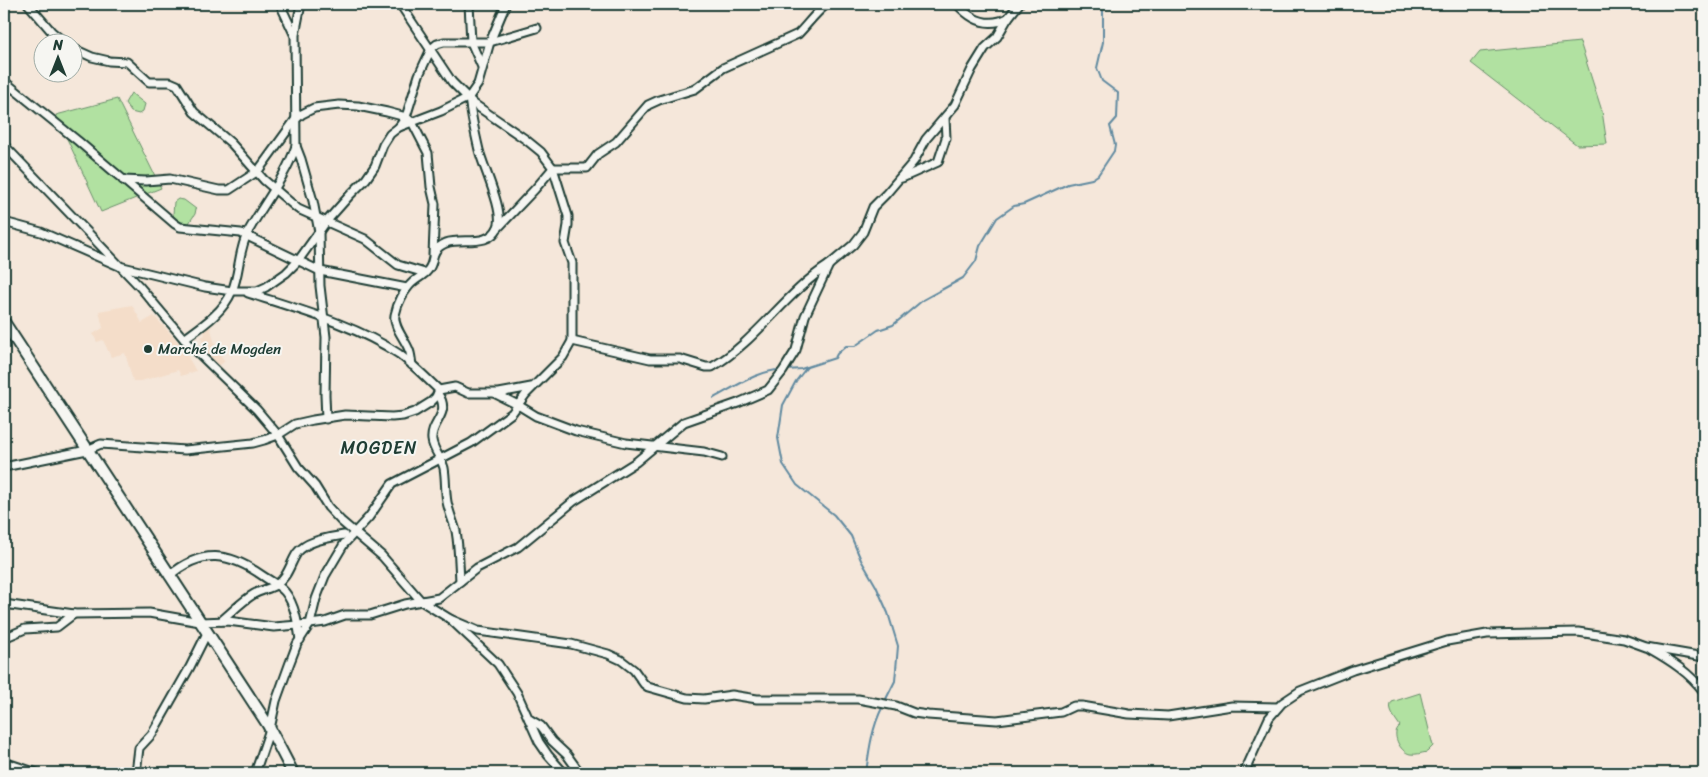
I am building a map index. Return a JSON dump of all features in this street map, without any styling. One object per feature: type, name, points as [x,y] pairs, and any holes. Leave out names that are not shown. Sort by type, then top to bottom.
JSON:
[{"type":"street","points":[[28,4],[52,32]]},
{"type":"street","points":[[280,4],[294,35]]},
{"type":"street","points":[[301,4],[294,35],[296,146],[319,232],[320,286],[325,319],[324,395],[326,419]]},
{"type":"street","points":[[255,773],[270,729],[276,700],[300,640],[310,624],[316,598],[325,576],[344,544],[369,516],[392,484],[471,443],[512,413],[563,357],[572,341],[572,263],[565,243],[568,216],[552,168],[541,152],[525,138],[474,104],[452,82],[400,4]]},
{"type":"street","points":[[470,4],[471,42],[483,67]]},
{"type":"street","points":[[4,222],[41,232],[120,266],[205,287],[244,292],[257,291],[286,273],[298,261],[326,222],[366,179],[375,166],[382,145],[390,134],[400,127],[469,98],[478,84],[490,42],[506,4]]},
{"type":"street","points":[[552,168],[587,168],[598,154],[616,142],[648,105],[695,89],[723,68],[798,34],[816,12],[826,4]]},
{"type":"street","points":[[957,4],[962,10],[985,24],[992,24],[1008,18]]},
{"type":"street","points":[[572,341],[650,359],[680,359],[712,368],[744,342],[811,276],[829,265],[852,245],[863,232],[873,207],[899,180],[919,154],[926,139],[955,105],[972,68],[1019,4]]},
{"type":"street","points":[[400,127],[406,117],[419,75],[431,49],[437,44],[444,42],[490,42],[537,28]]},
{"type":"street","points":[[82,52],[109,61],[127,62],[149,82],[170,82],[177,85],[194,112],[226,138],[275,190],[298,210],[365,239],[398,265],[425,273]]},
{"type":"street","points":[[4,81],[27,98],[180,226],[235,232],[320,271],[407,288]]},
{"type":"street","points":[[469,98],[480,152],[498,210],[498,228]]},
{"type":"street","points":[[123,180],[170,179],[219,190],[229,190],[258,171],[295,120],[314,108],[340,105],[358,106],[406,117],[412,122],[428,153],[431,188],[435,204],[433,255],[429,270],[407,288],[395,315],[395,322],[409,349],[412,365]]},
{"type":"street","points":[[899,180],[938,162],[946,138],[945,118]]},
{"type":"street","points":[[4,145],[153,301],[171,326],[257,410],[278,434],[298,467],[341,521],[382,556],[421,601],[450,619],[478,631],[571,644],[608,654],[621,660],[634,670],[648,687],[687,698],[704,699],[732,695],[757,699],[858,699],[896,706],[914,713],[997,720],[1055,713],[1074,706],[1120,713],[1168,716],[1232,706],[1278,707]]},
{"type":"street","points":[[184,339],[211,320],[232,291],[246,236],[258,213],[275,190],[296,146]]},
{"type":"street","points":[[433,255],[439,247],[446,243],[483,239],[492,235],[535,190],[552,168]]},
{"type":"street","points":[[4,604],[74,614],[148,613],[200,622],[221,621],[274,627],[325,622],[346,615],[370,615],[405,604],[439,598],[477,568],[518,547],[574,501],[636,462],[684,422],[738,404],[768,390],[784,371],[796,350],[805,316],[829,265]]},
{"type":"street","points":[[244,292],[325,319],[383,345],[412,365],[439,392],[443,403],[442,412],[432,435],[434,448],[441,459],[444,470],[447,503],[456,532],[460,581]]},
{"type":"street","points":[[4,322],[270,729],[293,773]]},
{"type":"street","points":[[4,467],[87,450],[101,444],[185,450],[212,448],[264,440],[295,424],[345,415],[402,416],[415,412],[431,402],[439,392],[455,387],[468,394],[495,394],[534,387]]},
{"type":"street","points":[[495,394],[536,416],[576,431],[626,443],[704,452],[722,457]]},
{"type":"street","points":[[341,521],[344,544]]},
{"type":"street","points":[[221,621],[254,594],[276,584],[289,570],[296,555],[302,548],[344,535]]},
{"type":"street","points":[[169,576],[194,559],[209,556],[235,560],[256,571],[285,592],[298,625],[300,640]]},
{"type":"street","points":[[4,638],[25,628],[57,627],[74,614]]},
{"type":"street","points":[[450,619],[498,664],[517,693],[540,742],[548,755],[564,773]]},
{"type":"street","points":[[1244,773],[1269,718],[1278,707],[1300,691],[1353,670],[1447,642],[1488,634],[1578,632],[1624,639],[1646,647],[1704,658]]},
{"type":"street","points":[[136,773],[139,748],[152,734],[207,633]]},
{"type":"street","points":[[1646,647],[1672,662],[1694,678],[1704,692]]},
{"type":"street","points":[[528,719],[541,726],[580,773]]},
{"type":"street","points":[[4,762],[37,773]]},
{"type":"shaded area","points":[[132,305],[142,323],[154,316],[181,345],[196,371],[181,376],[178,370],[141,381],[133,381],[125,353],[111,357],[103,340],[97,342],[93,334],[103,328],[99,311]]},
{"type":"shaded area","points":[[210,325],[216,349],[225,361],[219,366],[207,356],[205,350],[201,351],[198,348],[204,345],[201,337],[205,335],[203,328]]},
{"type":"green space","points":[[1580,42],[1602,111],[1607,144],[1577,145],[1471,63],[1480,52]]},
{"type":"green space","points":[[131,93],[145,104],[143,111],[139,114],[131,112],[125,103]]},
{"type":"green space","points":[[117,99],[161,188],[101,212],[56,115]]},
{"type":"green space","points":[[178,199],[184,200],[196,209],[187,226],[176,223],[173,214],[174,202]]},
{"type":"green space","points":[[1420,693],[1433,746],[1427,752],[1410,754],[1403,750],[1398,742],[1396,733],[1400,726],[1390,708],[1392,702]]},
{"type":"waterway","points":[[787,370],[801,369],[835,358],[846,346],[855,346],[878,330],[893,325],[923,300],[963,278],[976,261],[980,246],[997,218],[1014,206],[1024,204],[1068,184],[1092,179],[1098,175],[1114,151],[1115,145],[1110,126],[1117,118],[1118,93],[1102,81],[1097,68],[1103,42],[1103,4]]},
{"type":"waterway","points":[[807,367],[796,381],[783,405],[778,438],[783,464],[797,485],[834,515],[851,536],[888,613],[898,646],[895,681],[885,701]]},
{"type":"waterway","points":[[714,398],[756,376],[782,370]]},
{"type":"waterway","points":[[866,773],[874,730],[883,706]]},
{"type":"place","name":"Marché de Mogden","points":[[148,349]]},
{"type":"district","name":"MOGDEN","points":[[379,448]]}]
